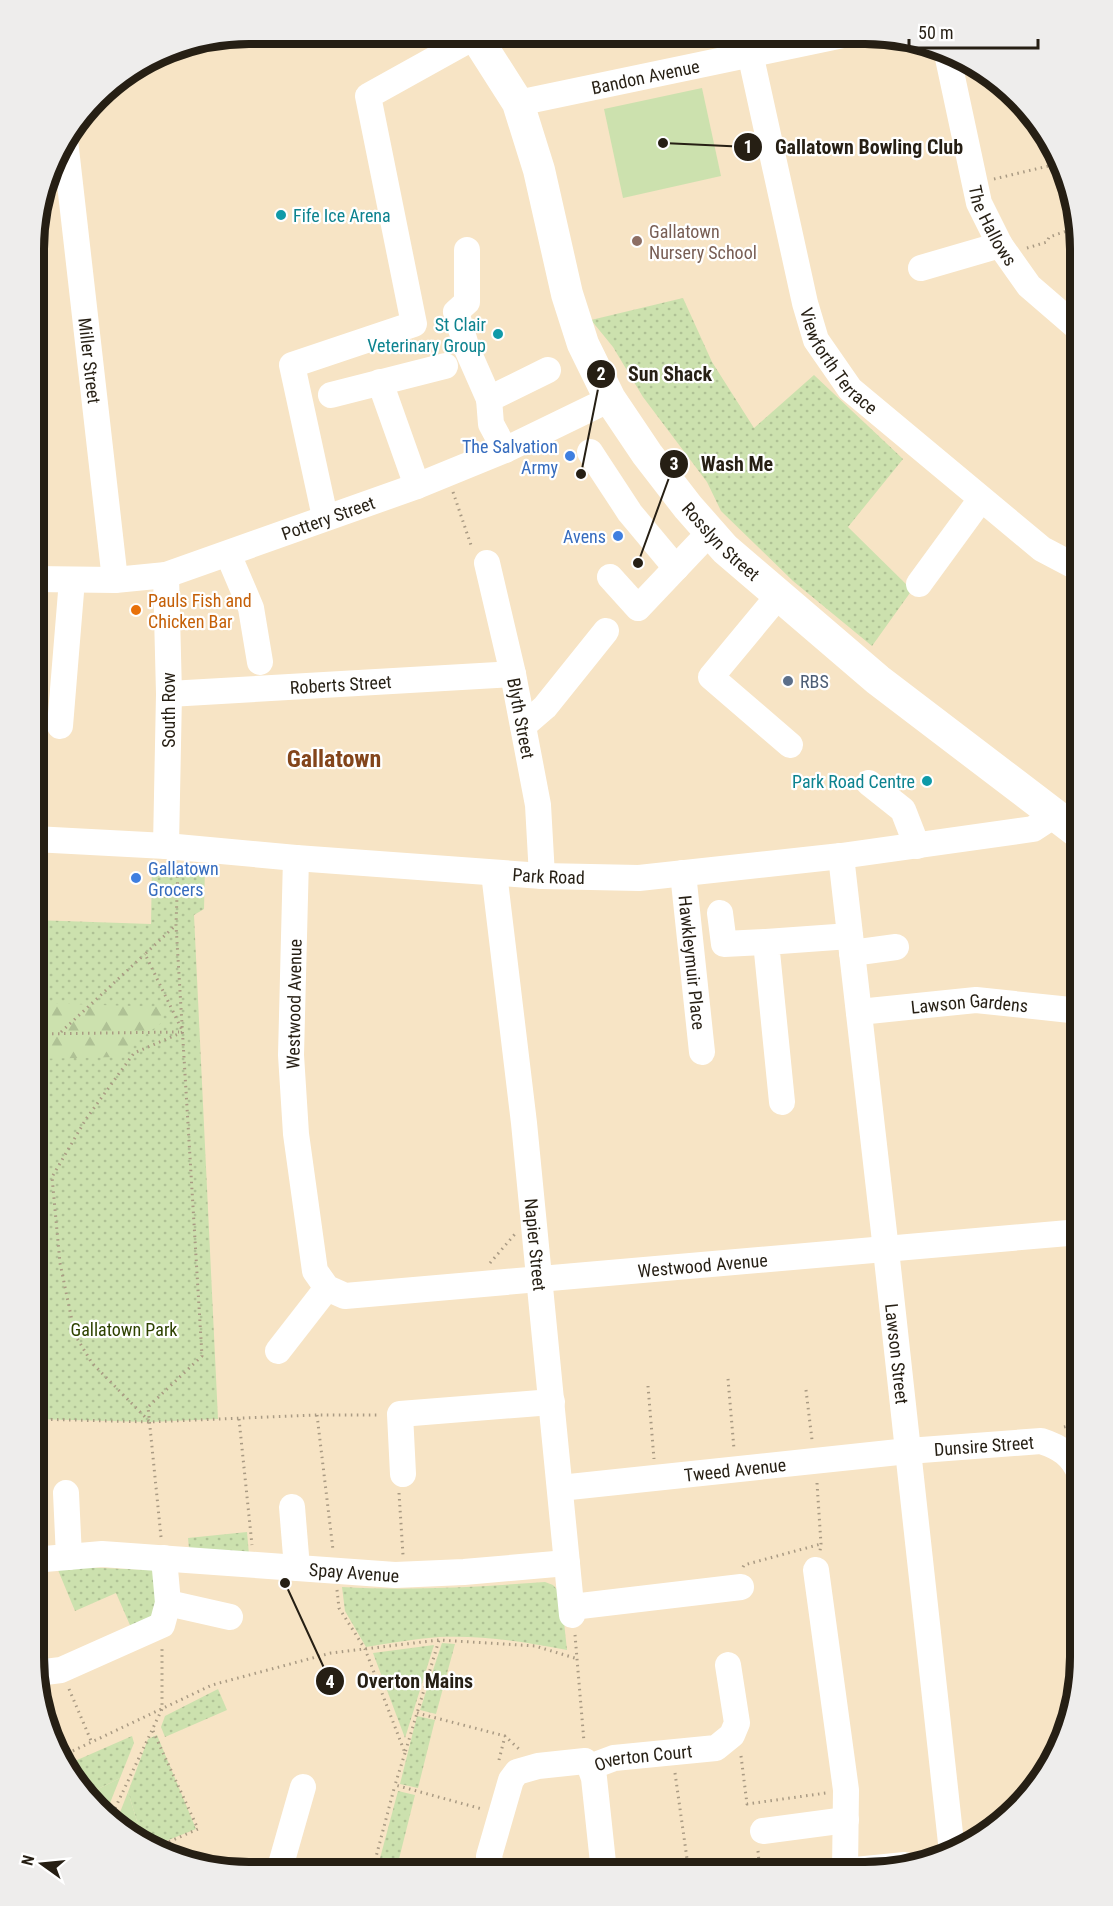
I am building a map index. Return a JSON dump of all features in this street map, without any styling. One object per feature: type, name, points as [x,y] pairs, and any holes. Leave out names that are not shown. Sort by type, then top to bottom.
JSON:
[{"type":"main road","name":"Rosslyn Street","points":[[481,44],[518,103],[539,170],[567,294],[583,344],[610,399],[647,453],[725,549],[878,680],[1070,825]]},
{"type":"street","points":[[325,518],[292,365],[414,324],[368,96],[459,44]]},
{"type":"street","name":"Bandon Avenue","points":[[518,103],[796,44]]},
{"type":"street","name":"Viewforth Terrace","points":[[750,53],[805,303],[816,340],[850,389],[1042,549],[1070,564]]},
{"type":"street","name":"The Hallows","points":[[955,65],[979,203],[1004,249],[1029,286],[1070,321]]},
{"type":"street","name":"Miller Street","points":[[67,155],[115,580]]},
{"type":"street","points":[[921,268],[1004,249]]},
{"type":"street","points":[[467,250],[467,302],[456,312],[466,350],[489,399],[491,424],[505,450]]},
{"type":"street","points":[[331,395],[445,366]]},
{"type":"street","points":[[489,399],[548,370]]},
{"type":"street","points":[[380,382],[417,486]]},
{"type":"street","name":"Pottery Street","points":[[44,579],[115,580],[166,575],[417,486],[505,450],[610,399]]},
{"type":"street","points":[[590,452],[630,513],[676,568]]},
{"type":"street","points":[[919,584],[981,499]]},
{"type":"street","points":[[610,577],[638,608],[710,532]]},
{"type":"street","points":[[228,554],[251,608],[260,662]]},
{"type":"street","name":"Blyth Street","points":[[487,563],[513,674],[538,805],[542,876]]},
{"type":"street","name":"South Row","points":[[166,575],[172,846]]},
{"type":"street","points":[[60,726],[72,580]]},
{"type":"street","points":[[779,595],[711,677],[790,745]]},
{"type":"street","points":[[523,726],[545,707],[606,631]]},
{"type":"street","name":"Roberts Street","points":[[169,694],[513,674]]},
{"type":"street","points":[[869,783],[903,810],[917,846]]},
{"type":"street","name":"Park Road","points":[[44,840],[172,846],[494,873],[639,878],[841,856],[1033,829],[1056,814]]},
{"type":"street","name":"Lawson Street","points":[[841,856],[951,1843]]},
{"type":"street","name":"Westwood Avenue","points":[[296,858],[291,1055],[296,1134],[315,1271],[327,1288],[345,1296],[1069,1233]]},
{"type":"street","name":"Napier Street","points":[[494,873],[533,1212],[572,1611]]},
{"type":"street","name":"Hawkleymuir Place","points":[[683,873],[702,1052]]},
{"type":"street","points":[[720,913],[724,944],[766,942],[897,947]]},
{"type":"street","points":[[766,942],[782,1102]]},
{"type":"street","name":"Lawson Gardens","points":[[859,1012],[976,1000],[1069,1010]]},
{"type":"street","points":[[278,1351],[327,1288]]},
{"type":"street","points":[[403,1474],[400,1414],[552,1402]]},
{"type":"street","name":"Dunsire Street","points":[[908,1451],[1041,1441],[1059,1446],[1069,1458]]},
{"type":"street","name":"Tweed Avenue","points":[[560,1488],[908,1451]]},
{"type":"street","points":[[66,1493],[69,1557]]},
{"type":"street","points":[[292,1507],[297,1568]]},
{"type":"street","name":"Spay Avenue","points":[[44,1559],[102,1554],[404,1575],[554,1566],[567,1563]]},
{"type":"street","points":[[164,1558],[165,1614]]},
{"type":"street","points":[[816,1570],[846,1791],[845,1862]]},
{"type":"street","points":[[572,1611],[741,1587]]},
{"type":"street","points":[[49,1672],[165,1614],[230,1617]]},
{"type":"street","points":[[728,1665],[737,1723],[732,1735]]},
{"type":"street","name":"Overton Court","points":[[490,1862],[489,1856],[511,1780],[517,1772],[538,1766],[588,1764],[614,1758],[716,1748],[732,1735]]},
{"type":"street","points":[[588,1764],[594,1778],[603,1862]]},
{"type":"street","points":[[282,1862],[303,1787]]},
{"type":"street","points":[[763,1831],[846,1820]]},
{"type":"path","points":[[975,184],[1052,165]]},
{"type":"path","points":[[1004,249],[1047,242],[1049,237],[1068,231]]},
{"type":"path","points":[[447,473],[475,558],[487,563]]},
{"type":"path","points":[[164,1558],[148,1407],[202,1356],[172,846]]},
{"type":"path","points":[[60,1033],[176,925]]},
{"type":"path","points":[[145,954],[183,1032]]},
{"type":"path","points":[[44,1034],[183,1032]]},
{"type":"path","points":[[150,1422],[92,1363],[75,1335],[60,1263],[52,1177],[86,1119],[134,1053],[183,1032]]},
{"type":"path","points":[[471,1285],[533,1212]]},
{"type":"path","points":[[728,1379],[736,1470]]},
{"type":"path","points":[[648,1386],[656,1478]]},
{"type":"path","points":[[806,1390],[815,1461],[821,1544],[816,1570]]},
{"type":"path","points":[[44,1419],[150,1422],[400,1414]]},
{"type":"path","points":[[317,1415],[339,1608],[365,1649],[405,1753]]},
{"type":"path","points":[[239,1419],[254,1565]]},
{"type":"path","points":[[403,1474],[399,1494],[404,1575]]},
{"type":"path","points":[[741,1587],[744,1565],[821,1544]]},
{"type":"path","points":[[572,1611],[588,1764]]},
{"type":"path","points":[[114,1811],[162,1709],[165,1614]]},
{"type":"path","points":[[68,1754],[212,1685],[331,1653],[439,1640],[535,1646],[578,1659]]},
{"type":"path","points":[[375,1862],[395,1785],[439,1640]]},
{"type":"path","points":[[49,1672],[92,1743]]},
{"type":"path","points":[[417,1713],[505,1736],[538,1766]]},
{"type":"path","points":[[152,1729],[198,1829],[164,1844]]},
{"type":"path","points":[[732,1735],[741,1755],[747,1804],[846,1791]]},
{"type":"path","points":[[672,1752],[688,1862]]},
{"type":"path","points":[[395,1785],[501,1814]]},
{"type":"green space","points":[[702,88],[721,176],[623,198],[604,109]]},
{"type":"green space","points":[[683,298],[712,362],[754,428],[814,375],[903,459],[848,527],[912,590],[872,646],[793,581],[721,511],[707,482],[643,397],[613,347],[591,320]]},
{"type":"green space","name":"Gallatown Park","points":[[152,864],[205,867],[204,909],[194,915],[218,1419],[150,1422],[44,1419],[44,920],[151,924]]},
{"type":"green space","points":[[44,1003],[165,1007],[161,1023],[117,1057],[44,1059]]},
{"type":"green space","points":[[247,1532],[249,1555],[189,1548],[188,1538]]},
{"type":"green space","points":[[74,1567],[153,1570],[158,1614],[133,1632],[116,1593],[75,1611],[58,1570]]},
{"type":"green space","points":[[545,1582],[553,1585],[561,1594],[567,1650],[472,1637],[439,1637],[366,1647],[345,1611],[342,1587],[444,1588]]},
{"type":"green space","points":[[442,1643],[455,1644],[436,1714],[420,1710]]},
{"type":"green space","points":[[434,1645],[405,1738],[373,1653]]},
{"type":"green space","points":[[218,1689],[227,1710],[165,1737],[161,1727],[165,1716]]},
{"type":"green space","points":[[417,1716],[435,1720],[418,1788],[400,1784]]},
{"type":"green space","points":[[157,1735],[196,1829],[162,1843],[140,1831],[128,1792],[148,1739]]},
{"type":"green space","points":[[132,1736],[134,1743],[120,1778],[94,1791],[72,1762]]},
{"type":"green space","points":[[120,1778],[109,1806],[94,1791]]},
{"type":"green space","points":[[398,1791],[415,1795],[398,1862],[379,1862]]},
{"type":"green space","points":[[128,1792],[140,1831],[124,1820],[119,1815]]},
{"type":"place","name":"Gallatown Bowling Club","points":[[663,143]]},
{"type":"place","name":"Fife Ice Arena","points":[[281,215]]},
{"type":"place","name":"Gallatown Nursery School","points":[[637,241]]},
{"type":"place","name":"St Clair Veterinary Group","points":[[498,334]]},
{"type":"place","name":"The Salvation Army","points":[[570,456]]},
{"type":"place","name":"Sun Shack","points":[[581,474]]},
{"type":"place","name":"Avens","points":[[618,536]]},
{"type":"place","name":"Wash Me","points":[[638,563]]},
{"type":"place","name":"Pauls Fish and Chicken Bar","points":[[136,610]]},
{"type":"place","name":"RBS","points":[[788,681]]},
{"type":"place","name":"Park Road Centre","points":[[927,781]]},
{"type":"place","name":"Gallatown Grocers","points":[[136,878]]},
{"type":"place","name":"Overton Mains","points":[[285,1583]]},
{"type":"district","name":"Gallatown","points":[[334,759]]}]
